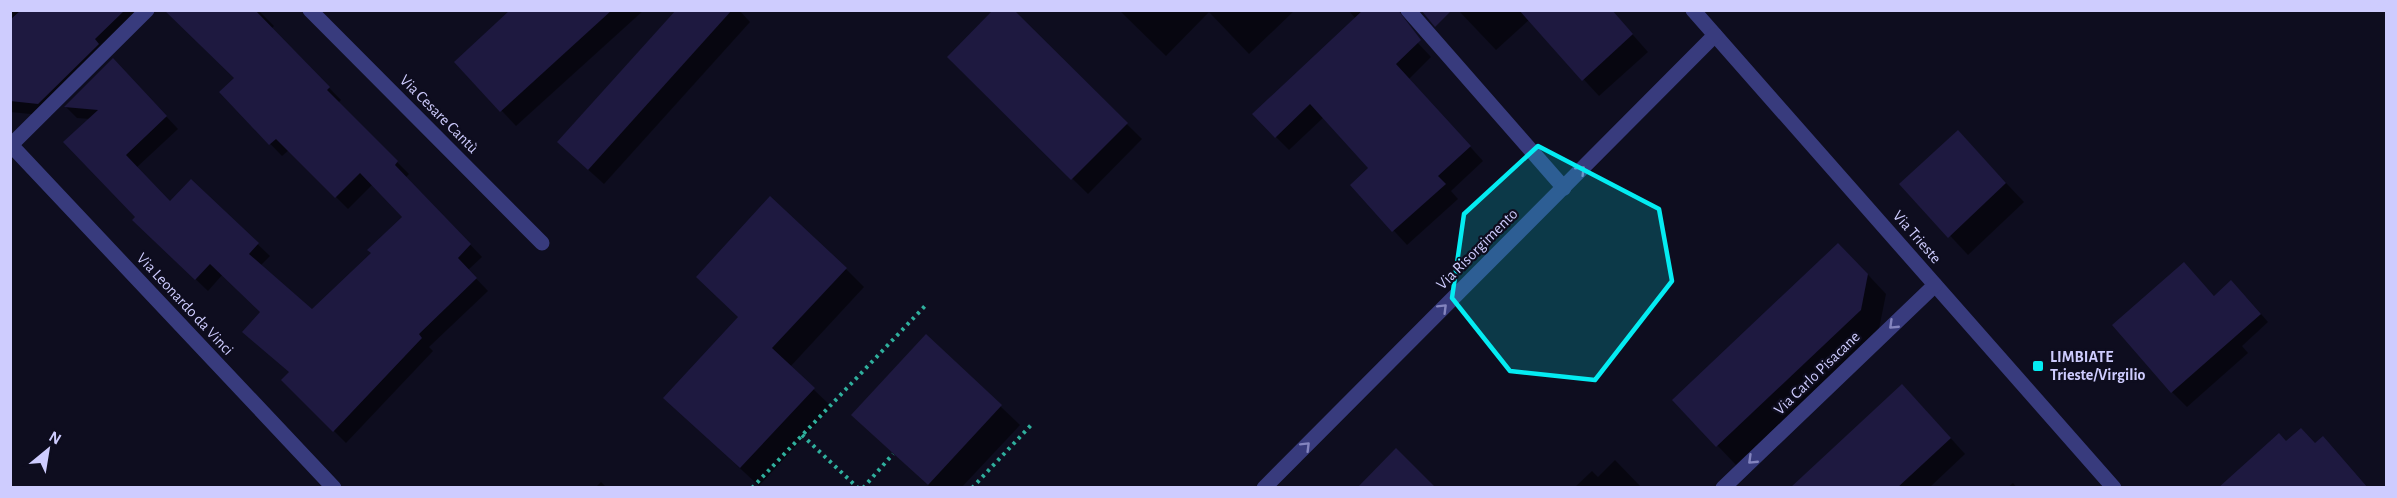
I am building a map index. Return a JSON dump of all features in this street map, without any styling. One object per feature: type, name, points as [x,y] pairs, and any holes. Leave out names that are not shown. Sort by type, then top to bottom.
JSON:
[{"type":"street","points":[[11,145],[147,10]]},
{"type":"street","name":"Via Cesare Cantù","points":[[310,10],[542,243]]},
{"type":"street","points":[[1408,10],[1564,188]]},
{"type":"street","name":"Via Trieste","points":[[1693,10],[2114,488]]},
{"type":"street","name":"Via Risorgimento","points":[[1264,488],[1715,35]]},
{"type":"street","name":"Via Leonardo da Vinci","points":[[11,145],[334,488]]},
{"type":"street","name":"Via Carlo Pisacane","points":[[1723,488],[1935,285]]},
{"type":"path","points":[[752,488],[925,306]]},
{"type":"path","points":[[972,488],[1033,423]]},
{"type":"path","points":[[802,435],[858,488]]},
{"type":"path","points":[[862,488],[893,454]]},
{"type":"highlighted area","points":[[1538,146],[1659,209],[1672,281],[1595,380],[1510,371],[1452,298],[1464,214]]},
{"type":"building","points":[[21,10],[125,10],[95,39],[99,44],[38,104],[10,101],[10,20]]},
{"type":"building","points":[[164,10],[255,10],[330,87],[327,90],[398,161],[395,165],[471,244],[458,258],[477,278],[419,334],[422,338],[333,432],[281,380],[289,372],[242,332],[260,312],[210,264],[195,280],[132,220],[135,217],[63,142],[98,110],[64,107],[113,58],[167,116],[126,155],[170,201],[191,179],[259,243],[249,254],[312,309],[371,253],[367,250],[402,217],[360,173],[335,198],[276,139],[269,145],[219,92],[234,78]]},
{"type":"building","points":[[510,10],[612,10],[500,112],[454,62]]},
{"type":"building","points":[[676,10],[732,10],[588,170],[557,142]]},
{"type":"building","points":[[993,10],[1014,10],[1128,123],[1071,180],[947,57]]},
{"type":"building","points":[[1363,10],[1398,10],[1421,40],[1396,64],[1471,146],[1438,176],[1446,184],[1392,232],[1350,185],[1368,168],[1310,104],[1275,138],[1252,114]]},
{"type":"building","points":[[1421,10],[1452,10],[1435,27]]},
{"type":"building","points":[[1519,10],[1612,10],[1633,34],[1582,81]]},
{"type":"building","points":[[1958,130],[2006,183],[1948,238],[1899,184]]},
{"type":"building","points":[[770,196],[847,268],[772,348],[815,388],[740,468],[663,398],[738,317],[696,277]]},
{"type":"building","points":[[1838,243],[1868,274],[1861,310],[1716,447],[1672,400]]},
{"type":"building","points":[[2184,262],[2214,296],[2231,280],[2261,314],[2171,393],[2112,325]]},
{"type":"building","points":[[926,334],[1002,405],[928,485],[851,415]]},
{"type":"building","points":[[1902,384],[1951,438],[1897,488],[1790,488]]},
{"type":"building","points":[[2301,428],[2315,443],[2323,436],[2368,488],[2218,488],[2279,433],[2286,441]]},
{"type":"building","points":[[1396,448],[1436,488],[1357,488]]},
{"type":"place","name":"LIMBIATE Trieste/Virgilio","points":[[2038,366]]}]
